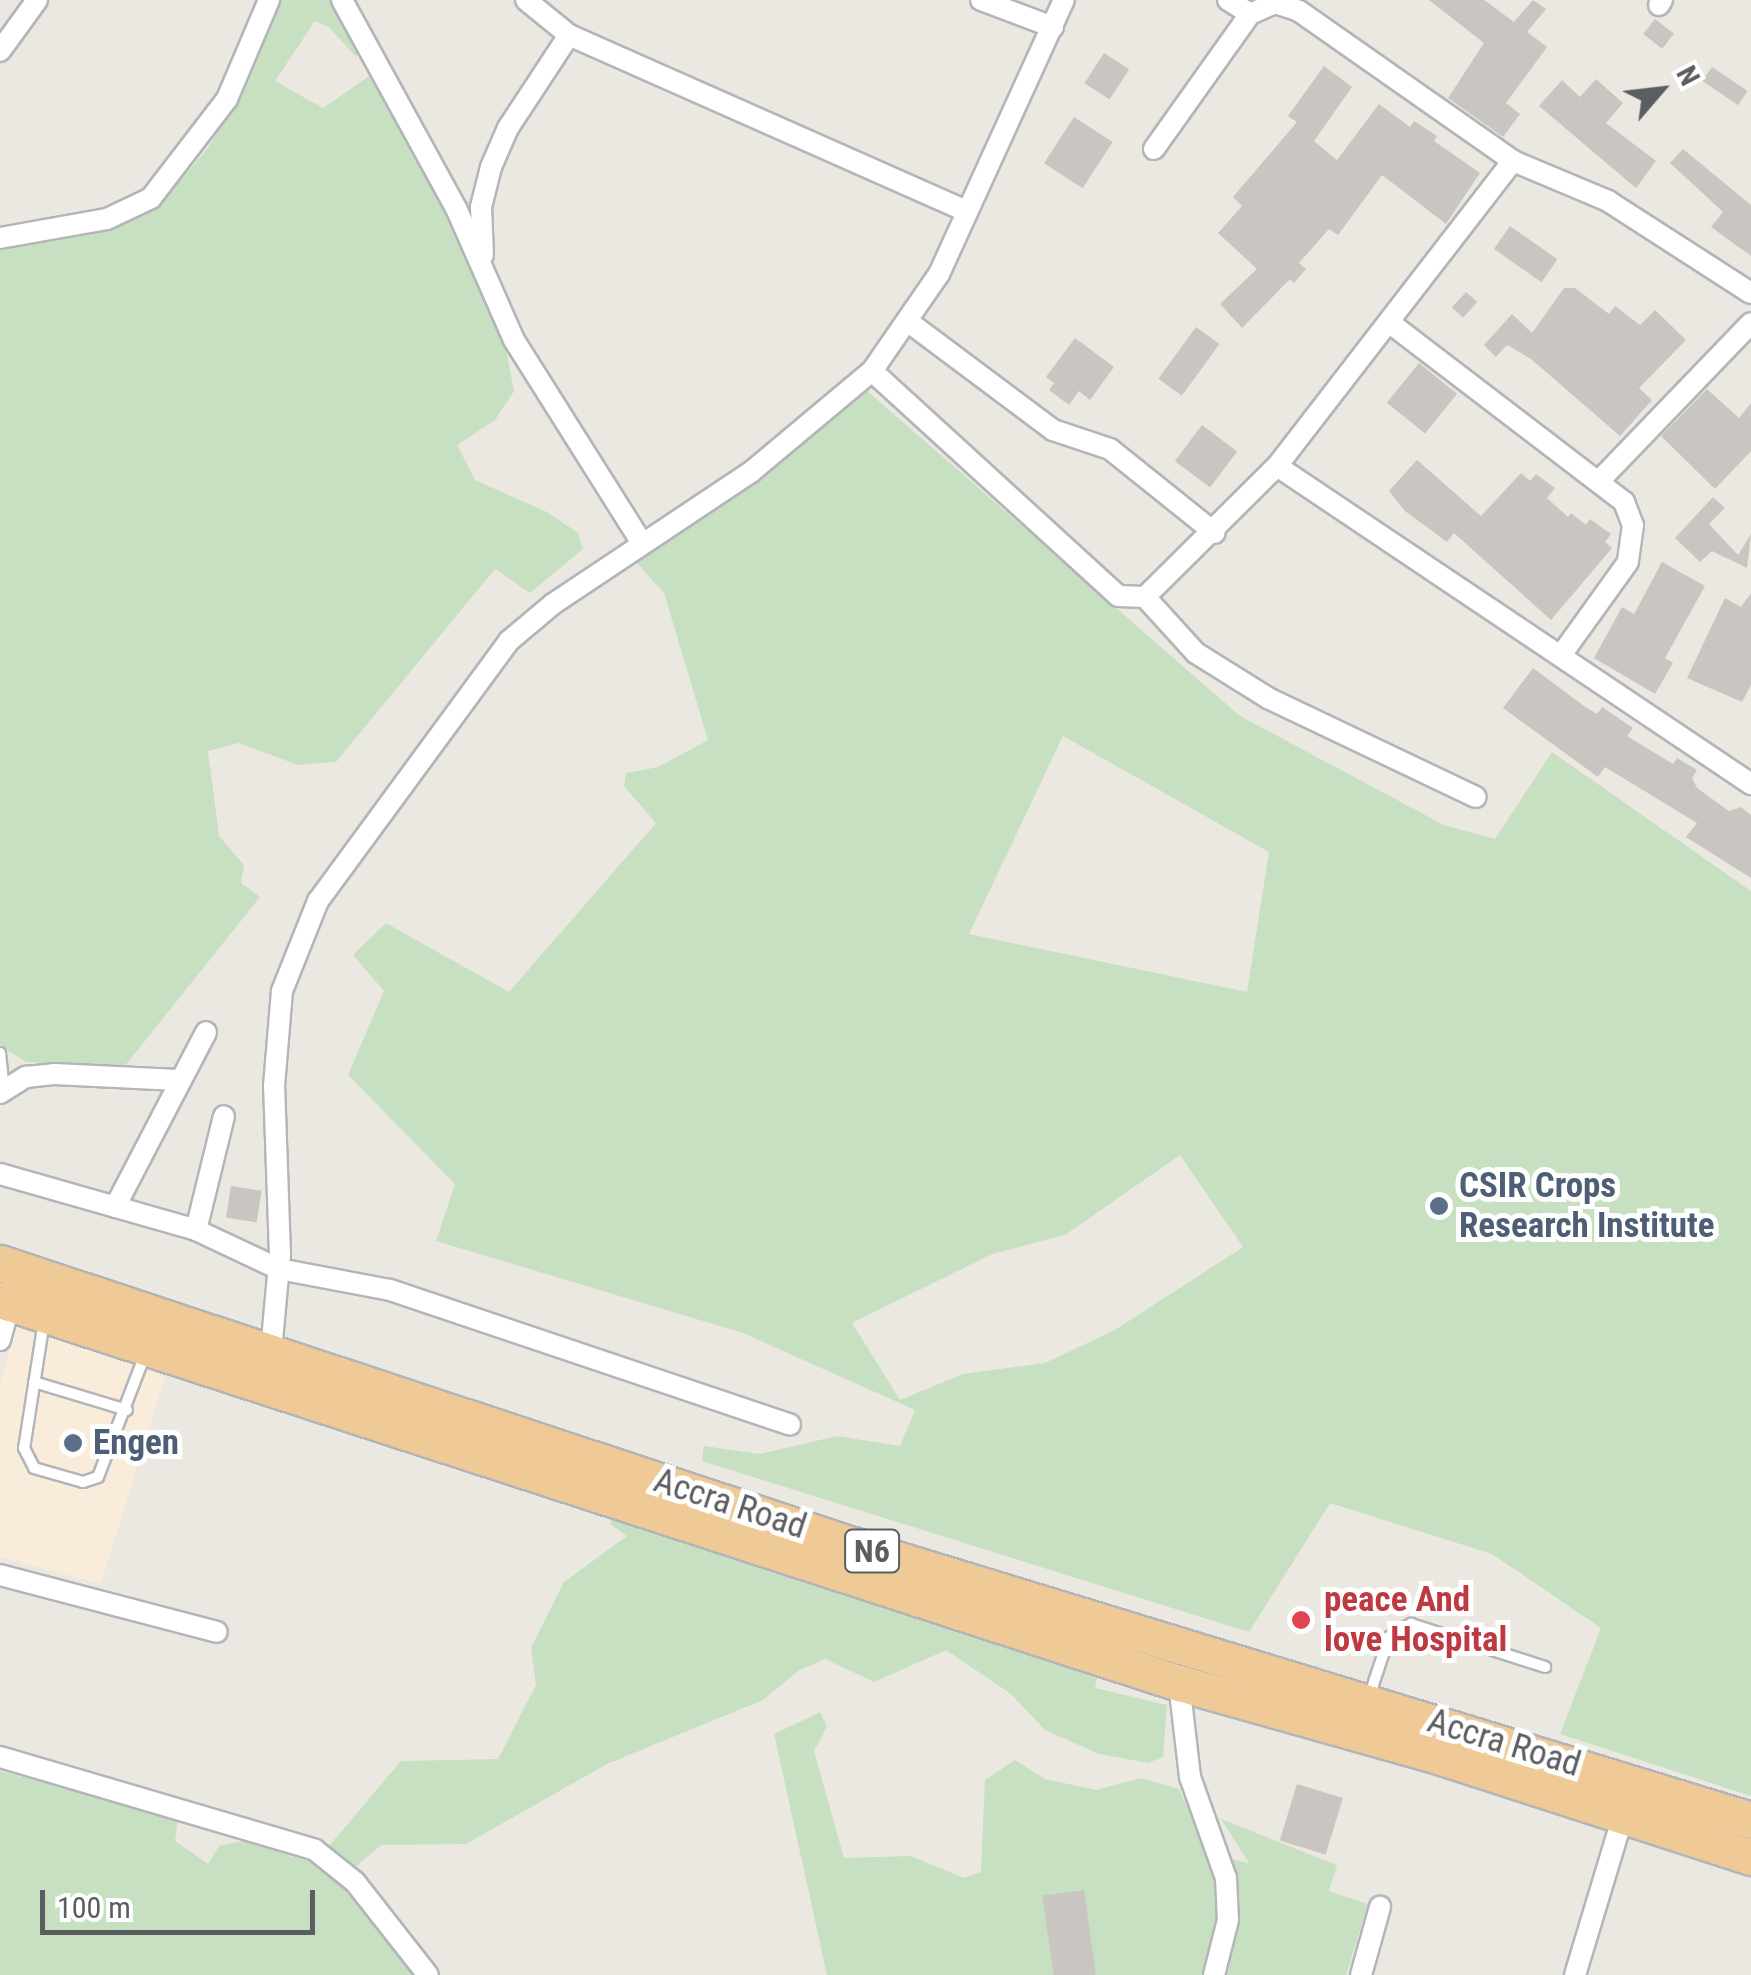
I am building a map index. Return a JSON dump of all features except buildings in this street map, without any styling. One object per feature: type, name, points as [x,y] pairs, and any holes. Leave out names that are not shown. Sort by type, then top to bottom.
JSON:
[{"type":"highway","name":"Accra Road","points":[[0,1263],[884,1555],[1751,1820]]},
{"type":"highway","name":"Accra Road","points":[[5,1302],[1179,1683],[1751,1857]]},
{"type":"street","points":[[0,51],[37,0]]},
{"type":"street","points":[[0,238],[107,219],[151,198],[228,99],[269,0]]},
{"type":"street","points":[[342,0],[483,268],[514,340],[641,542]]},
{"type":"street","points":[[526,0],[569,36],[967,211]]},
{"type":"street","points":[[981,0],[1052,27]]},
{"type":"street","points":[[263,1388],[273,1352],[279,1269],[274,1086],[282,990],[295,946],[318,901],[510,641],[641,542],[750,472],[872,370],[910,323],[967,211],[1064,0]]},
{"type":"street","points":[[1228,0],[1250,14]]},
{"type":"street","points":[[1154,149],[1250,14],[1276,3],[1298,11],[1514,161],[1608,201],[1751,293]]},
{"type":"street","points":[[483,268],[481,207],[490,167],[508,128],[569,36]]},
{"type":"street","points":[[872,370],[1118,596],[1145,597],[1278,466],[1514,161]]},
{"type":"street","points":[[910,323],[1053,430],[1110,449],[1215,532]]},
{"type":"street","points":[[1390,323],[1624,502],[1634,524],[1632,548],[1562,654]]},
{"type":"street","points":[[1599,481],[1751,323]]},
{"type":"street","points":[[1278,466],[1751,784]]},
{"type":"street","points":[[1145,597],[1196,652],[1278,704],[1476,797]]},
{"type":"street","points":[[115,1207],[206,1032]]},
{"type":"street","points":[[2,1091],[54,1074],[178,1080]]},
{"type":"street","points":[[196,1230],[224,1116]]},
{"type":"street","points":[[0,1174],[196,1230],[279,1269],[390,1290],[790,1425]]},
{"type":"street","points":[[0,1340],[5,1302]]},
{"type":"street","points":[[0,1575],[217,1632]]},
{"type":"street","points":[[1179,1683],[1190,1777],[1226,1878],[1228,1920],[1214,1975]]},
{"type":"street","points":[[0,1757],[315,1850],[356,1882],[428,1975]]},
{"type":"street","points":[[1576,1975],[1623,1816]]},
{"type":"street","points":[[1361,1975],[1380,1907]]},
{"type":"lane","points":[[0,1053],[2,1091]]},
{"type":"lane","points":[[45,1316],[24,1448],[34,1468],[84,1482],[98,1477],[127,1410],[146,1349]]},
{"type":"lane","points":[[34,1382],[127,1410]]},
{"type":"lane","points":[[1367,1703],[1390,1636],[1412,1624],[1545,1667]]},
{"type":"shaded area","points":[[18,1316],[168,1366],[101,1584],[0,1557],[0,1385]]},
{"type":"green space","points":[[274,0],[330,0],[363,49],[356,57],[329,27],[315,21],[275,81],[323,108],[375,72],[439,192],[505,344],[514,391],[495,420],[457,445],[475,480],[549,513],[578,533],[583,549],[530,593],[495,569],[336,762],[298,765],[239,743],[208,751],[219,836],[244,865],[241,883],[260,897],[124,1067],[26,1062],[0,1045],[0,249],[115,225],[181,180],[208,148],[242,86]]},
{"type":"green space","points":[[865,389],[1240,716],[1444,825],[1495,839],[1552,752],[1751,891],[1751,1796],[1560,1734],[1601,1628],[1492,1554],[1330,1503],[1249,1632],[702,1461],[704,1446],[760,1454],[837,1436],[900,1446],[915,1410],[743,1333],[436,1241],[455,1184],[348,1075],[384,991],[353,955],[386,923],[509,992],[656,823],[624,786],[626,773],[658,767],[708,740],[664,593],[636,562]],"holes":[[[1063,736],[1269,852],[1247,992],[969,934]],[[1180,1155],[1243,1247],[1115,1330],[1045,1363],[963,1374],[900,1400],[852,1323],[992,1254],[1065,1235]]]},
{"type":"green space","points":[[616,1508],[1100,1665],[1095,1688],[1167,1705],[1163,1757],[1148,1763],[1099,1754],[1045,1730],[1011,1694],[946,1650],[874,1682],[825,1659],[798,1671],[763,1700],[607,1764],[466,1844],[381,1845],[353,1869],[324,1852],[401,1761],[498,1759],[536,1685],[531,1648],[564,1582],[627,1536],[610,1524]]},
{"type":"green space","points":[[820,1712],[827,1726],[814,1751],[844,1858],[911,1856],[964,1878],[981,1872],[985,1780],[1015,1760],[1045,1779],[1096,1790],[1141,1778],[1179,1789],[1208,1854],[1249,1863],[1221,1819],[1337,1865],[1329,1891],[1368,1904],[1346,1975],[827,1975],[774,1734]]},
{"type":"green space","points":[[0,1771],[178,1818],[175,1841],[208,1864],[219,1846],[242,1841],[314,1863],[351,1888],[422,1975],[0,1975]]},
{"type":"place","name":"CSIR Crops Research Institute","points":[[1439,1206]]},
{"type":"place","name":"Engen","points":[[73,1443]]},
{"type":"place","name":"peace And love Hospital","points":[[1301,1620]]}]
